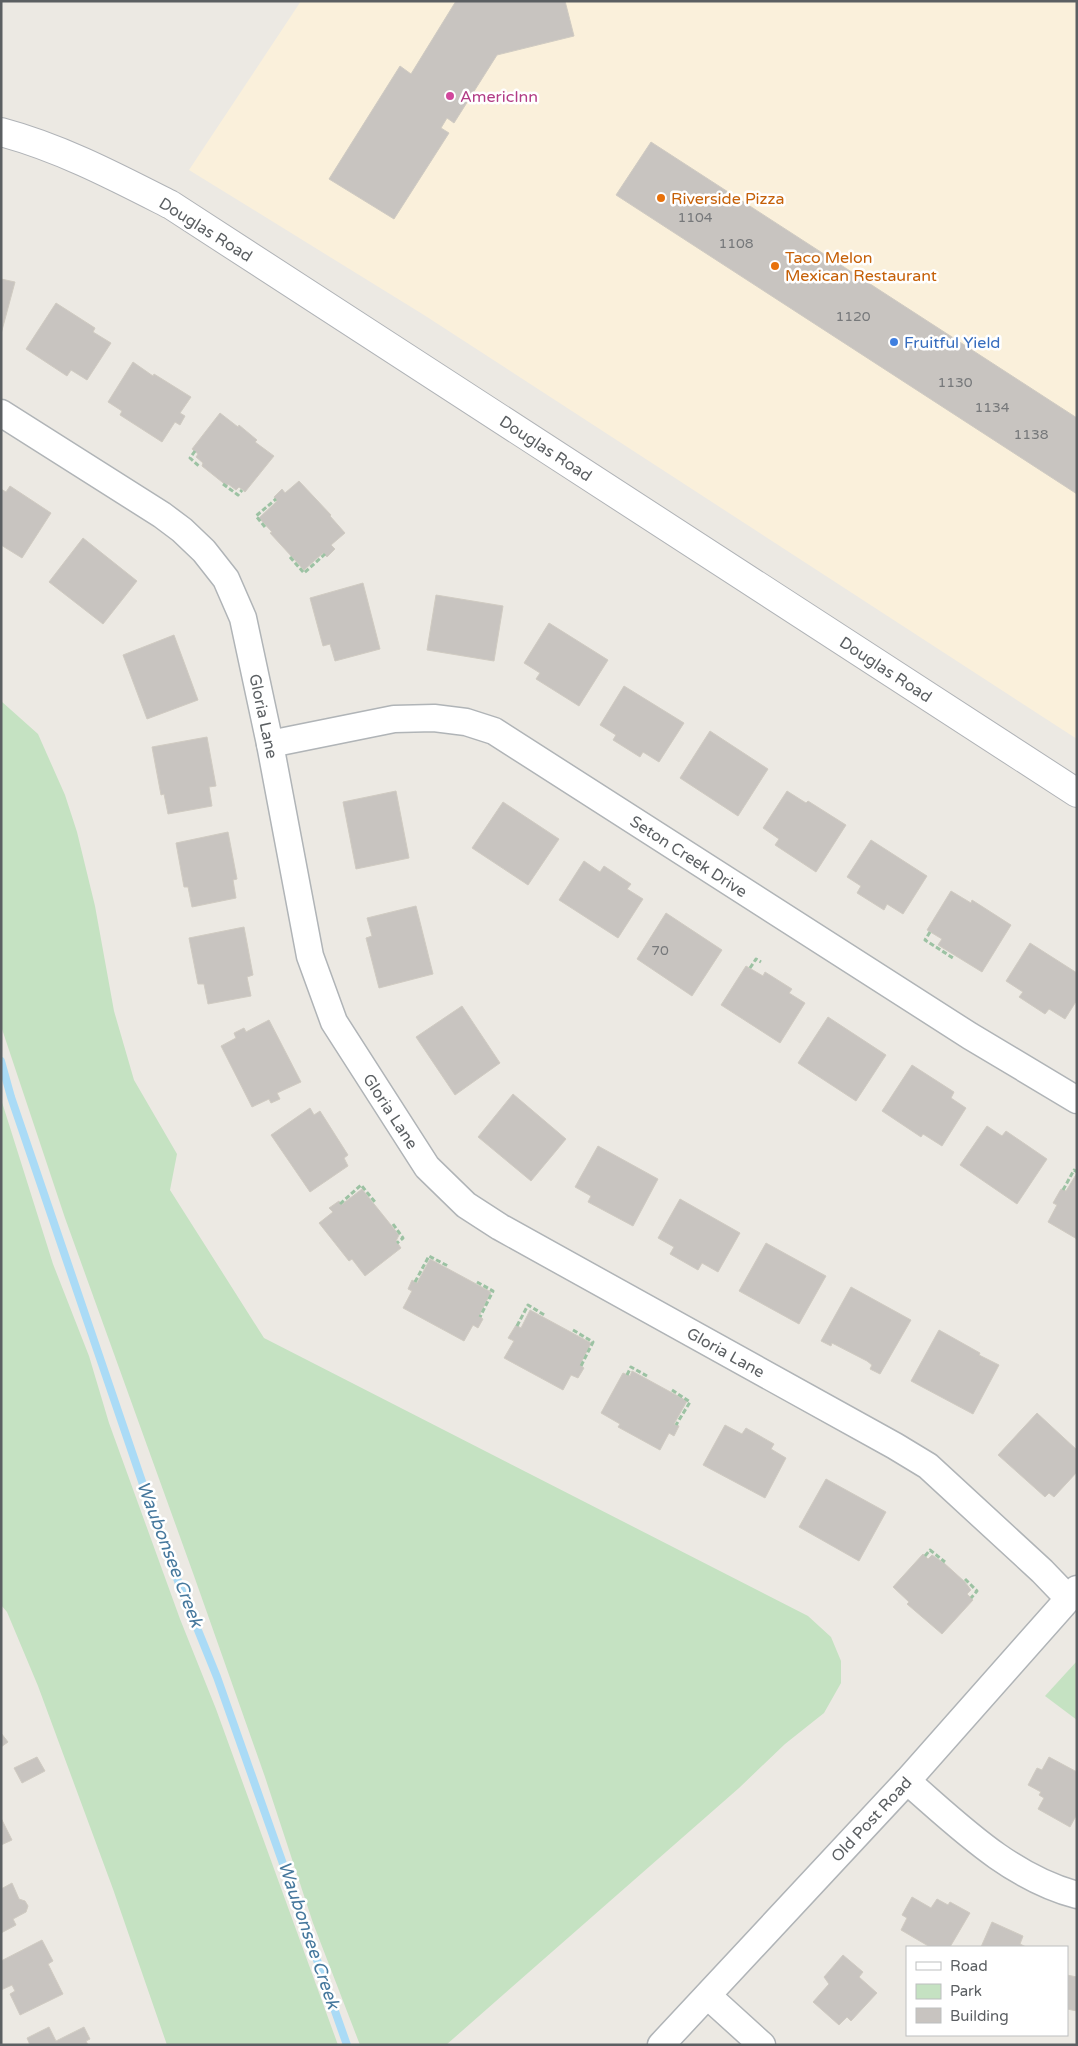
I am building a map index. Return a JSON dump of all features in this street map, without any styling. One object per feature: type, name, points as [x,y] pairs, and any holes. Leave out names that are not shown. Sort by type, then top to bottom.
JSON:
[{"type":"street","name":"Douglas Road","points":[[1,132],[53,148],[102,170],[171,205],[1077,793]]},
{"type":"street","name":"Gloria Lane","points":[[1,413],[146,504],[182,530],[204,551],[226,579],[243,618],[270,744],[310,956],[334,1022],[427,1167],[466,1205],[500,1227],[928,1466],[1042,1571],[1072,1593]]},
{"type":"street","name":"Seton Creek Drive","points":[[270,744],[394,719],[434,718],[466,722],[494,731],[940,1017],[1077,1100]]},
{"type":"street","name":"Old Post Road","points":[[661,2045],[907,1781],[1072,1593]]},
{"type":"street","points":[[907,1781],[989,1852],[1034,1877],[1077,1895]]},
{"type":"street","points":[[708,1996],[762,2045]]},
{"type":"path","points":[[195,451],[190,458],[200,467]]},
{"type":"path","points":[[223,484],[238,495],[242,490]]},
{"type":"path","points":[[265,527],[256,516],[276,499]]},
{"type":"path","points":[[290,558],[304,573],[325,554]]},
{"type":"path","points":[[930,932],[925,940],[953,958]]},
{"type":"path","points":[[750,968],[756,959],[761,962]]},
{"type":"path","points":[[1063,1190],[1074,1170],[1077,1172]]},
{"type":"path","points":[[340,1204],[361,1185],[375,1202]]},
{"type":"path","points":[[393,1224],[403,1238],[397,1242]]},
{"type":"path","points":[[415,1282],[429,1256],[448,1266]]},
{"type":"path","points":[[477,1282],[493,1291],[480,1317]]},
{"type":"path","points":[[517,1326],[528,1305],[546,1316]]},
{"type":"path","points":[[573,1330],[593,1342],[582,1366]]},
{"type":"path","points":[[627,1375],[631,1367],[647,1376]]},
{"type":"path","points":[[672,1390],[690,1402],[676,1425]]},
{"type":"path","points":[[925,1556],[930,1550],[945,1562]]},
{"type":"path","points":[[965,1579],[977,1592],[971,1598]]},
{"type":"shaded area","points":[[301,1],[1077,1],[1077,739],[424,315],[189,170]]},
{"type":"green space","points":[[1,701],[38,734],[65,795],[77,832],[95,906],[114,1011],[134,1080],[177,1154],[170,1190],[264,1338],[808,1616],[831,1637],[841,1661],[841,1683],[824,1713],[785,1744],[739,1788],[446,2045],[360,2045],[313,1923],[265,1777],[65,1218],[1,1026]]},
{"type":"green space","points":[[1,1099],[53,1264],[89,1356],[109,1423],[180,1619],[216,1709],[338,2045],[167,2045],[113,1889],[38,1686],[7,1612],[1,1605]]},
{"type":"green space","points":[[1077,1661],[1077,1720],[1045,1696]]},
{"type":"building","points":[[456,1],[565,1],[574,36],[497,55],[454,123],[447,118],[441,128],[449,133],[394,219],[329,179],[400,66],[411,74]]},
{"type":"building","points":[[651,142],[1077,418],[1077,494],[616,195]]},
{"type":"building","points":[[1,279],[15,282],[1,334]]},
{"type":"building","points":[[56,303],[95,328],[93,332],[111,343],[87,380],[71,370],[67,376],[26,349]]},
{"type":"building","points":[[133,362],[153,376],[154,374],[191,397],[180,413],[185,416],[180,425],[175,422],[162,442],[120,415],[122,411],[108,402]]},
{"type":"building","points":[[220,413],[238,427],[239,425],[257,440],[255,442],[274,456],[245,492],[239,487],[236,490],[228,484],[227,486],[202,466],[203,463],[196,457],[198,454],[192,449]]},
{"type":"building","points":[[299,481],[345,533],[331,545],[335,549],[327,557],[323,553],[304,570],[259,518],[277,501],[274,497],[282,489],[285,493]]},
{"type":"building","points":[[10,486],[51,513],[22,558],[1,545],[1,489],[6,492]]},
{"type":"building","points":[[83,538],[137,581],[103,624],[49,582]]},
{"type":"building","points":[[363,583],[380,649],[335,661],[330,644],[323,646],[310,598]]},
{"type":"building","points":[[436,595],[503,606],[494,661],[427,650]]},
{"type":"building","points":[[549,623],[608,660],[579,706],[536,679],[540,673],[524,663]]},
{"type":"building","points":[[174,635],[198,700],[147,719],[123,655]]},
{"type":"building","points":[[624,686],[684,723],[659,762],[643,752],[640,757],[613,740],[616,735],[600,725]]},
{"type":"building","points":[[710,731],[768,769],[738,816],[680,778]]},
{"type":"building","points":[[207,737],[216,786],[209,787],[212,806],[168,814],[164,794],[161,795],[152,747]]},
{"type":"building","points":[[396,791],[409,858],[356,869],[343,802]]},
{"type":"building","points":[[787,791],[806,803],[808,801],[846,825],[816,872],[775,845],[779,839],[763,828]]},
{"type":"building","points":[[503,802],[559,839],[528,885],[472,848]]},
{"type":"building","points":[[228,832],[237,879],[233,880],[236,898],[192,907],[188,887],[184,887],[176,843]]},
{"type":"building","points":[[871,840],[927,876],[903,914],[887,904],[884,910],[857,893],[861,886],[847,877]]},
{"type":"building","points":[[584,861],[600,872],[604,866],[631,884],[627,889],[643,899],[618,938],[559,900]]},
{"type":"building","points":[[951,891],[971,903],[972,900],[1011,925],[982,972],[938,945],[942,939],[927,930]]},
{"type":"building","points":[[416,906],[433,974],[379,988],[366,938],[372,936],[367,918]]},
{"type":"building","points":[[666,913],[722,950],[692,996],[637,959]]},
{"type":"building","points":[[244,927],[253,975],[247,977],[251,996],[208,1004],[204,984],[198,984],[189,938]]},
{"type":"building","points":[[1030,943],[1077,973],[1077,1000],[1065,1019],[1049,1009],[1045,1014],[1019,997],[1023,992],[1006,981]]},
{"type":"building","points":[[746,966],[763,976],[765,972],[792,989],[789,993],[805,1003],[780,1043],[721,1005]]},
{"type":"building","points":[[462,1006],[500,1063],[455,1095],[416,1037]]},
{"type":"building","points":[[828,1017],[886,1055],[856,1101],[798,1063]]},
{"type":"building","points":[[269,1020],[301,1082],[277,1093],[280,1099],[271,1103],[269,1099],[252,1107],[221,1046],[236,1038],[234,1033],[244,1028],[246,1032]]},
{"type":"building","points":[[912,1065],[954,1092],[951,1098],[966,1108],[942,1146],[923,1134],[921,1137],[882,1111]]},
{"type":"building","points":[[513,1094],[566,1139],[531,1181],[478,1137]]},
{"type":"building","points":[[310,1108],[314,1115],[320,1111],[348,1155],[344,1158],[348,1166],[310,1192],[271,1135]]},
{"type":"building","points":[[987,1126],[1002,1136],[1006,1131],[1047,1159],[1017,1204],[960,1165]]},
{"type":"building","points":[[598,1146],[658,1179],[633,1226],[588,1202],[591,1196],[575,1187]]},
{"type":"building","points":[[1077,1173],[1077,1239],[1048,1222],[1057,1205],[1053,1203],[1061,1189],[1066,1191]]},
{"type":"building","points":[[362,1189],[399,1235],[396,1241],[401,1248],[365,1276],[352,1259],[349,1261],[319,1223],[333,1212],[329,1208],[339,1201],[341,1205]]},
{"type":"building","points":[[680,1199],[740,1233],[718,1272],[702,1263],[698,1270],[670,1254],[674,1247],[658,1238]]},
{"type":"building","points":[[766,1243],[826,1276],[799,1324],[739,1291]]},
{"type":"building","points":[[430,1259],[491,1292],[479,1316],[483,1319],[478,1328],[473,1325],[464,1341],[403,1308],[412,1291],[408,1289],[412,1280],[417,1283]]},
{"type":"building","points":[[851,1287],[911,1320],[880,1374],[870,1369],[872,1365],[867,1361],[832,1343],[831,1346],[821,1341]]},
{"type":"building","points":[[530,1310],[591,1343],[580,1365],[584,1368],[578,1378],[571,1375],[563,1390],[504,1358],[514,1341],[508,1338],[516,1325],[521,1328]]},
{"type":"building","points":[[939,1330],[999,1365],[973,1414],[911,1381]]},
{"type":"building","points":[[632,1371],[687,1401],[674,1424],[679,1426],[674,1436],[669,1433],[660,1450],[618,1427],[620,1424],[601,1413],[623,1373],[630,1376]]},
{"type":"building","points":[[1037,1413],[1077,1450],[1077,1472],[1054,1497],[1049,1493],[1045,1497],[998,1455]]},
{"type":"building","points":[[725,1425],[742,1434],[746,1428],[774,1444],[771,1449],[786,1458],[765,1498],[703,1465]]},
{"type":"building","points":[[826,1479],[886,1512],[859,1561],[799,1527]]},
{"type":"building","points":[[923,1554],[928,1559],[932,1555],[944,1563],[971,1590],[967,1594],[973,1600],[942,1634],[907,1604],[909,1602],[893,1587]]},
{"type":"building","points":[[1,1733],[8,1742],[1,1747]]},
{"type":"building","points":[[37,1757],[45,1771],[22,1783],[14,1768]]},
{"type":"building","points":[[1049,1757],[1077,1772],[1077,1814],[1070,1827],[1038,1809],[1044,1798],[1039,1795],[1041,1792],[1028,1785],[1037,1768],[1042,1770]]},
{"type":"building","points":[[1,1818],[12,1840],[1,1845]]},
{"type":"building","points":[[12,1883],[19,1899],[25,1901],[28,1906],[26,1912],[13,1919],[16,1925],[1,1933],[1,1889]]},
{"type":"building","points":[[912,1897],[931,1908],[937,1899],[948,1905],[950,1902],[970,1913],[951,1946],[928,1946],[901,1930],[907,1918],[902,1915]]},
{"type":"building","points":[[992,1922],[1023,1936],[1020,1944],[1024,1946],[981,1946]]},
{"type":"building","points":[[42,1940],[53,1961],[48,1964],[63,1994],[20,2015],[10,1994],[15,1991],[12,1985],[1,1990],[1,1961]]},
{"type":"building","points":[[843,1955],[863,1972],[859,1977],[877,1993],[851,2021],[847,2017],[839,2025],[813,2002],[829,1984],[824,1977]]},
{"type":"building","points":[[1068,1975],[1077,1977],[1077,2011],[1068,2009]]},
{"type":"building","points":[[49,2027],[56,2041],[84,2027],[90,2039],[86,2041],[88,2045],[30,2045],[27,2038]]},
{"type":"waterway","name":"Waubonsee Creek","points":[[1,1061],[11,1097],[165,1549],[217,1677],[347,2045]]},
{"type":"place","name":"AmericInn","points":[[450,96]]},
{"type":"place","name":"Riverside Pizza","points":[[661,198]]},
{"type":"place","name":"Taco Melon Mexican Restaurant","points":[[775,266]]},
{"type":"place","name":"Fruitful Yield","points":[[894,342]]}]
